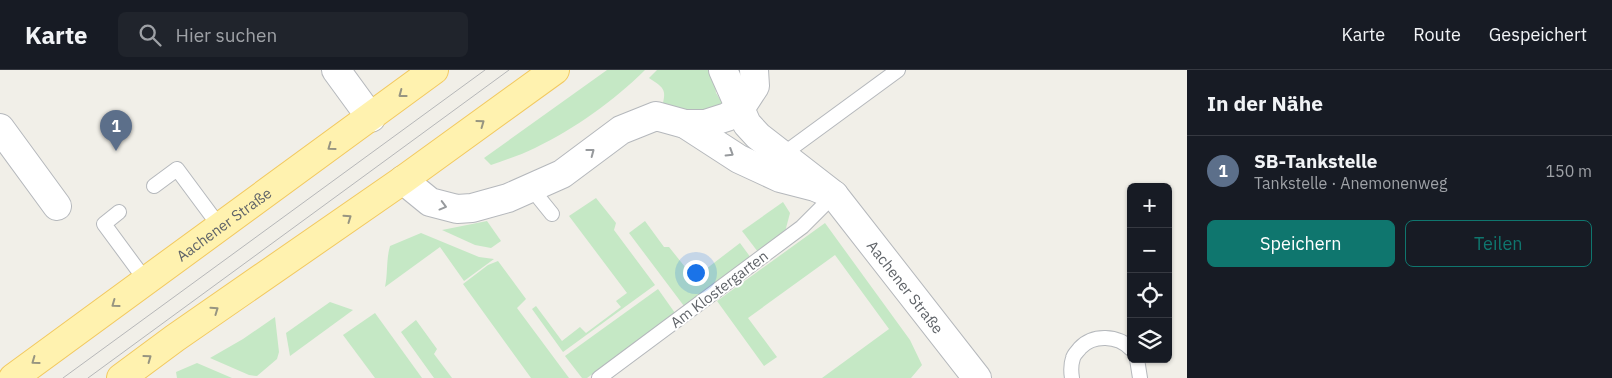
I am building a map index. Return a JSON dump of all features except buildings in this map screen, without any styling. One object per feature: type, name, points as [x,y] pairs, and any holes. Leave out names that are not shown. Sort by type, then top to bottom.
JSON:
[{"type":"main road","name":"Aachener Straße","points":[[12,378],[371,118],[434,70]]},
{"type":"main road","points":[[121,378],[175,338],[403,180],[555,70]]},
{"type":"street","points":[[336,70],[371,118]]},
{"type":"street","name":"Aachener Straße","points":[[723,70],[747,124],[758,136],[834,195],[977,378]]},
{"type":"street","points":[[403,180],[430,202],[457,209],[472,208],[508,198],[562,174],[621,130],[656,116],[684,124],[705,124],[727,117],[740,109],[755,86],[754,70]]},
{"type":"street","points":[[684,124],[739,159],[780,178],[815,187],[834,195]]},
{"type":"street","points":[[0,128],[57,206]]},
{"type":"lane","points":[[782,155],[898,70]]},
{"type":"lane","points":[[154,186],[177,169],[220,227]]},
{"type":"lane","points":[[531,188],[552,214]]},
{"type":"lane","name":"Am Klostergarten","points":[[599,378],[802,227],[834,195]]},
{"type":"lane","points":[[119,212],[104,224],[146,281]]},
{"type":"lane","points":[[1072,378],[1073,356],[1083,345],[1095,339],[1107,338],[1127,346]]},
{"type":"lane","points":[[1138,363],[1140,378]]},
{"type":"green space","points":[[607,70],[645,70],[607,103],[579,123],[550,140],[524,153],[491,165],[484,158]]},
{"type":"green space","points":[[657,70],[713,70],[716,93],[723,104],[697,113],[662,108],[663,90],[649,78]]},
{"type":"green space","points":[[596,198],[616,223],[614,230],[655,285],[563,352],[532,309],[536,306],[562,341],[580,327],[586,333],[621,307],[616,301],[627,293],[569,216]]},
{"type":"green space","points":[[783,202],[790,213],[785,232],[758,252],[742,231]]},
{"type":"green space","points":[[487,221],[501,241],[491,248],[475,245],[442,230]]},
{"type":"green space","points":[[645,221],[664,247],[669,247],[689,272],[700,264],[706,269],[740,243],[751,258],[684,306],[629,233]]},
{"type":"green space","points":[[825,223],[910,340],[922,365],[911,378],[822,378],[889,329],[835,255],[748,318],[777,357],[764,366],[717,301]]},
{"type":"green space","points":[[421,233],[479,257],[494,259],[464,281],[440,247],[385,287],[390,246]]},
{"type":"green space","points":[[498,261],[526,299],[517,308],[569,378],[531,378],[463,284],[488,265]]},
{"type":"green space","points":[[658,289],[675,313],[587,378],[582,378],[565,356]]},
{"type":"green space","points":[[330,302],[353,310],[290,356],[286,333]]},
{"type":"green space","points":[[375,313],[422,378],[375,378],[343,335]]},
{"type":"green space","points":[[275,317],[279,352],[277,359],[257,376],[249,375],[210,358],[243,339]]},
{"type":"green space","points":[[416,320],[437,349],[434,354],[452,378],[434,378],[401,332]]},
{"type":"green space","points":[[197,363],[232,378],[177,378],[176,372]]},
{"type":"tram line","points":[[63,378],[485,70]]},
{"type":"tram line","points":[[88,378],[509,70]]},
{"type":"place","name":"SB-Tankstelle","points":[[116,151]]}]
